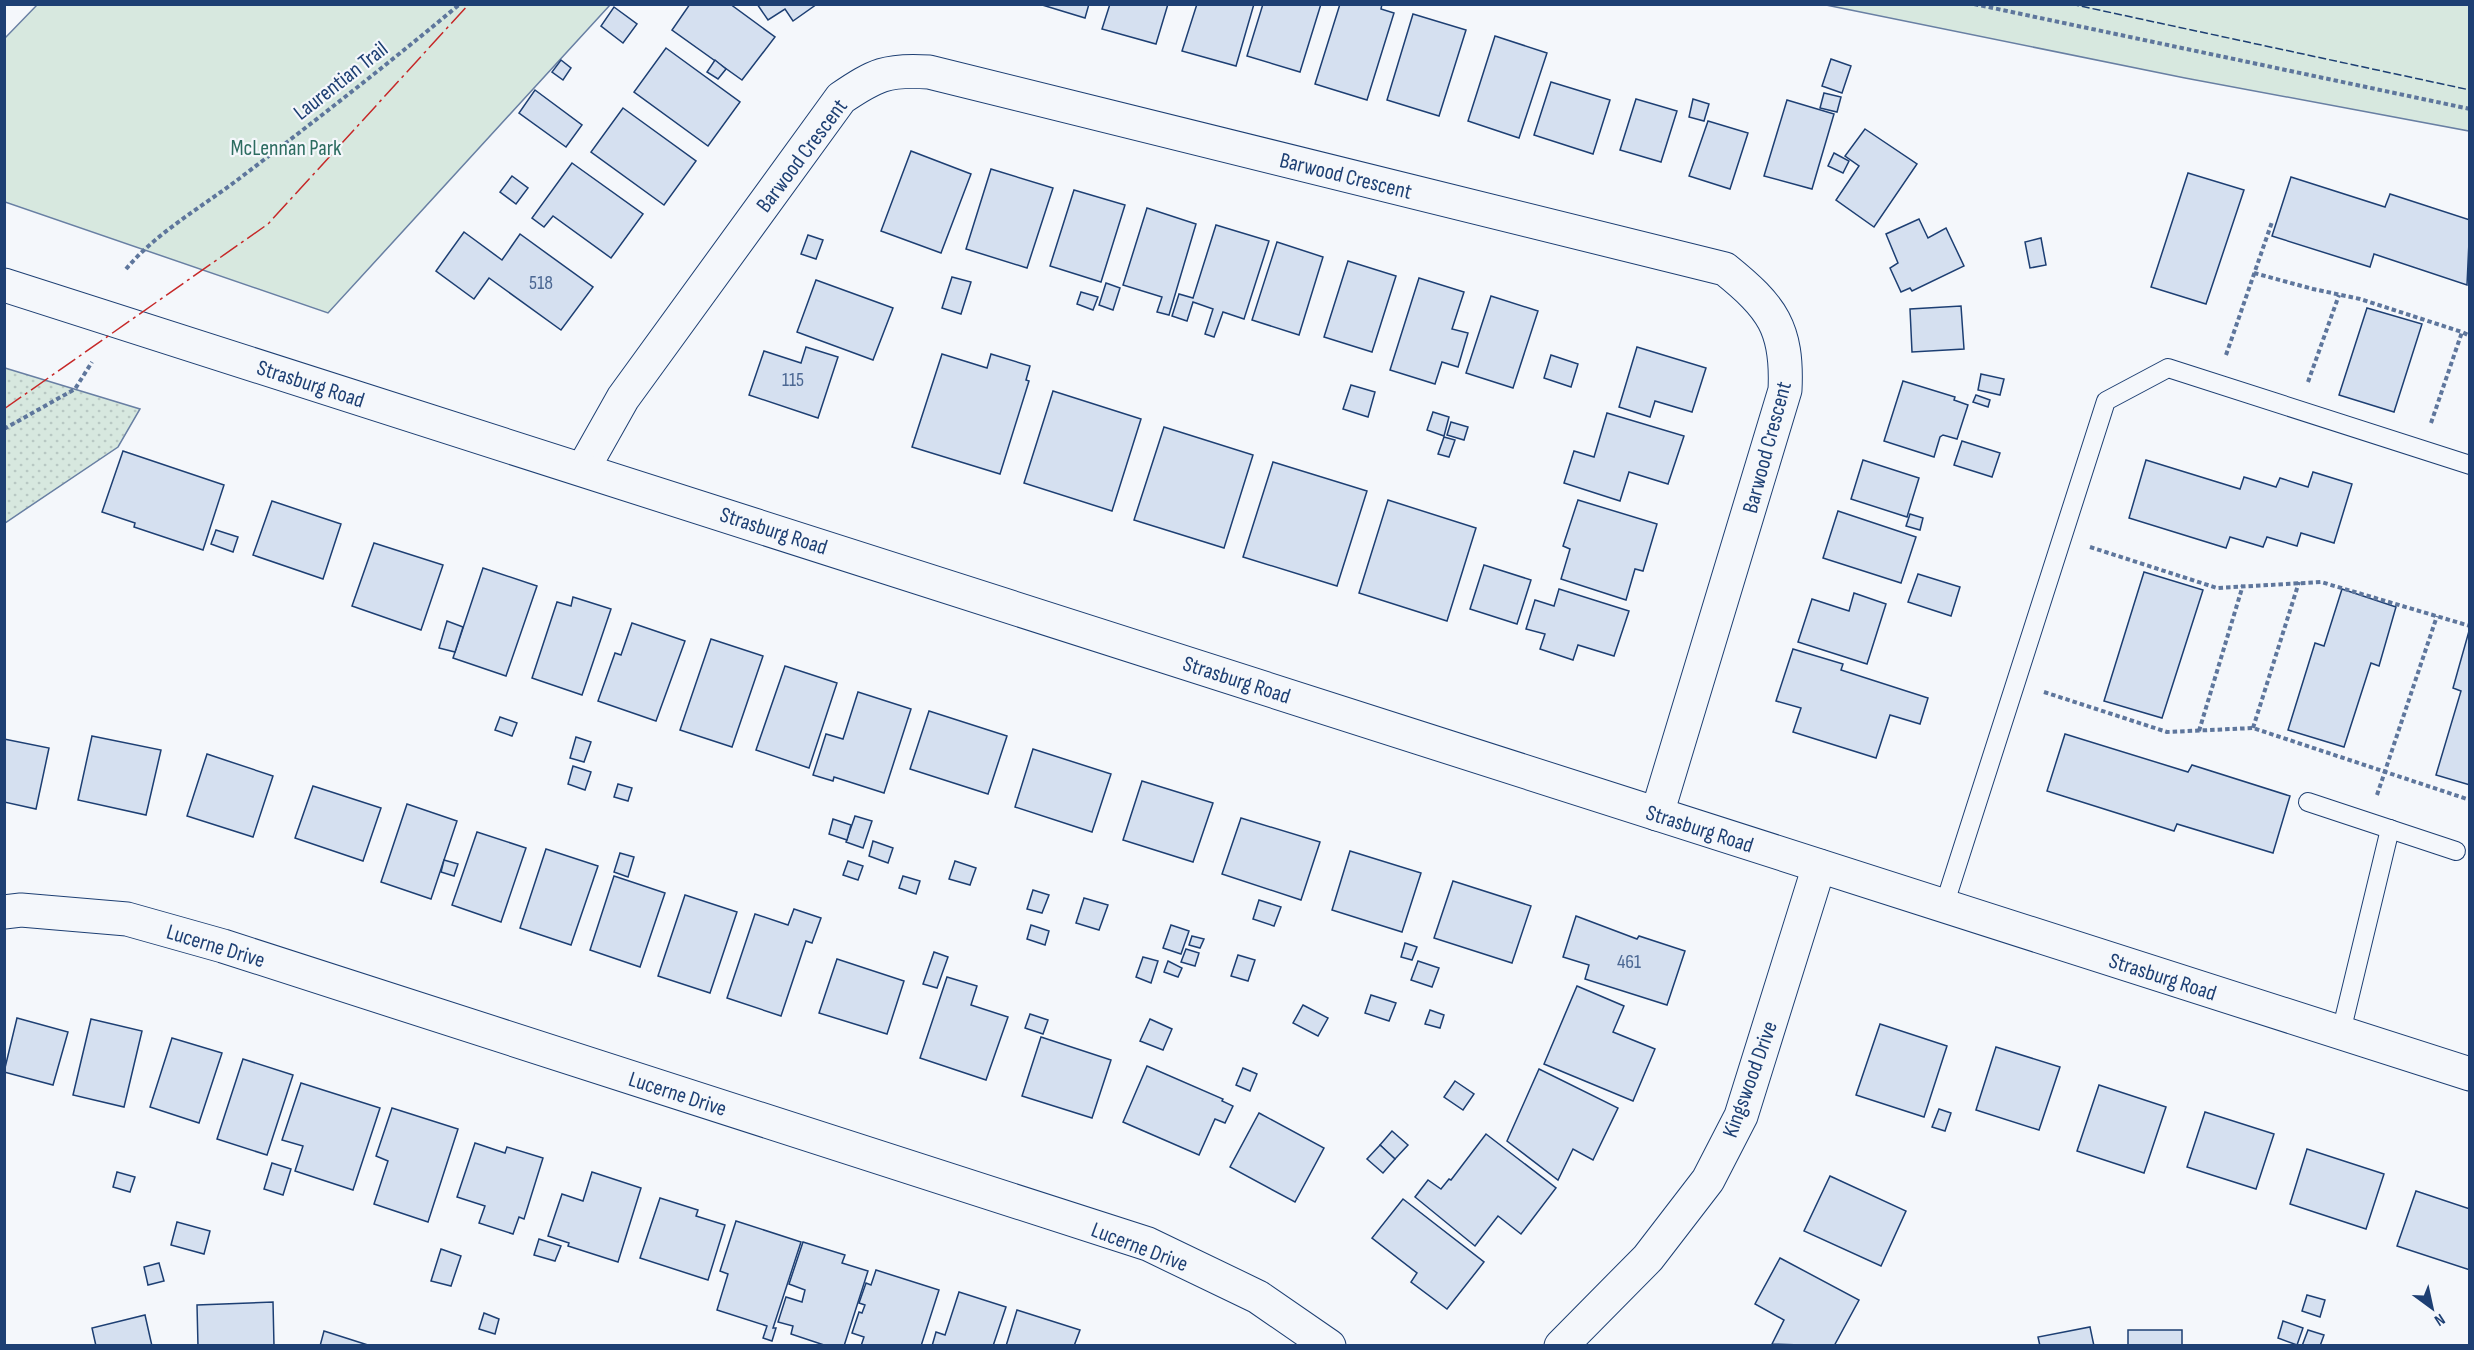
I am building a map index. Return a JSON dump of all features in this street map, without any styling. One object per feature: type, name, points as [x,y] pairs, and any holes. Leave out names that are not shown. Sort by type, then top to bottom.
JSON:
[{"type":"street","name":"Barwood Crescent","points":[[583,469],[623,398],[841,98],[872,76],[904,70],[929,72],[1725,270],[1758,296],[1778,324],[1787,362],[1785,390],[1657,814]]},
{"type":"street","name":"Strasburg Road","points":[[4,285],[2469,1074]]},
{"type":"street","name":"Kingswood Drive","points":[[1561,1346],[1648,1258],[1708,1180],[1741,1116],[1819,866]]},
{"type":"street","name":"Lucerne Drive","points":[[4,912],[21,910],[127,919],[223,946],[1148,1244],[1258,1297],[1329,1346]]},
{"type":"lane","points":[[1944,906],[2106,401],[2168,368],[2469,465]]},
{"type":"lane","points":[[2308,802],[2456,851]]},
{"type":"lane","points":[[2341,1032],[2390,830]]},
{"type":"path","name":"Laurentian Trail","points":[[126,268],[145,247],[191,215],[379,72],[460,4]]},
{"type":"path","points":[[1974,4],[2469,109]]},
{"type":"path","points":[[2216,383],[2272,222]]},
{"type":"path","points":[[2254,273],[2339,295],[2360,298],[2469,336]]},
{"type":"path","points":[[2298,410],[2339,295]]},
{"type":"path","points":[[2424,450],[2432,415],[2462,332]]},
{"type":"path","points":[[4,429],[75,389],[92,362]]},
{"type":"path","points":[[2062,538],[2217,588],[2321,582],[2469,626]]},
{"type":"path","points":[[2253,728],[2299,582]]},
{"type":"path","points":[[2199,730],[2243,585]]},
{"type":"path","points":[[2368,822],[2437,616]]},
{"type":"path","points":[[2015,682],[2167,732],[2253,728],[2469,800]]},
{"type":"green space","name":"McLennan Park","points":[[37,5],[610,5],[328,313],[5,202],[5,38]]},
{"type":"green space","points":[[1826,5],[2469,5],[2469,131],[2185,78]]},
{"type":"green space","points":[[5,368],[140,409],[118,447],[5,523]]},
{"type":"building","points":[[690,4],[730,4],[775,37],[742,80],[672,30]]},
{"type":"building","points":[[757,4],[817,4],[793,21],[785,9],[768,20]]},
{"type":"building","points":[[1039,4],[1089,4],[1085,18]]},
{"type":"building","points":[[1110,4],[1168,4],[1156,44],[1102,29]]},
{"type":"building","points":[[1197,4],[1254,4],[1236,66],[1182,51]]},
{"type":"building","points":[[1263,4],[1321,4],[1300,72],[1247,56]]},
{"type":"building","points":[[1340,4],[1382,4],[1381,9],[1394,13],[1367,100],[1315,84]]},
{"type":"building","points":[[614,7],[637,24],[623,43],[601,26]]},
{"type":"building","points":[[1413,14],[1466,30],[1439,116],[1387,100]]},
{"type":"building","points":[[1495,36],[1547,53],[1519,138],[1468,121]]},
{"type":"building","points":[[666,48],[740,102],[708,146],[634,92]]},
{"type":"building","points":[[1831,59],[1851,66],[1842,93],[1822,86]]},
{"type":"building","points":[[561,60],[571,68],[563,80],[552,72]]},
{"type":"building","points":[[715,60],[726,69],[718,79],[707,72]]},
{"type":"building","points":[[1551,82],[1610,100],[1593,154],[1534,135]]},
{"type":"building","points":[[535,90],[582,125],[566,147],[519,113]]},
{"type":"building","points":[[1824,93],[1841,97],[1837,112],[1820,108]]},
{"type":"building","points":[[1636,99],[1677,111],[1661,162],[1620,150]]},
{"type":"building","points":[[1693,99],[1709,104],[1704,121],[1689,117]]},
{"type":"building","points":[[1787,100],[1834,114],[1812,189],[1764,176]]},
{"type":"building","points":[[623,108],[696,161],[664,205],[591,152]]},
{"type":"building","points":[[1708,121],[1748,133],[1730,189],[1689,176]]},
{"type":"building","points":[[1865,129],[1917,164],[1874,227],[1836,200],[1859,166],[1845,156]]},
{"type":"building","points":[[911,151],[971,174],[941,253],[881,231]]},
{"type":"building","points":[[1834,153],[1849,161],[1843,173],[1828,166]]},
{"type":"building","points":[[572,163],[643,214],[611,258],[553,216],[544,227],[532,218]]},
{"type":"building","points":[[991,169],[1053,188],[1027,268],[966,249]]},
{"type":"building","points":[[2188,173],[2244,190],[2206,304],[2151,287]]},
{"type":"building","points":[[512,176],[528,188],[516,204],[500,192]]},
{"type":"building","points":[[2291,177],[2385,207],[2390,194],[2470,220],[2467,285],[2374,254],[2370,267],[2272,236]]},
{"type":"building","points":[[1074,190],[1125,205],[1101,282],[1050,266]]},
{"type":"building","points":[[1147,208],[1196,224],[1169,315],[1157,312],[1162,297],[1123,285]]},
{"type":"building","points":[[1919,219],[1928,238],[1946,228],[1964,266],[1912,291],[1910,288],[1901,292],[1890,268],[1898,263],[1886,234]]},
{"type":"building","points":[[1216,225],[1269,241],[1244,319],[1223,312],[1214,337],[1205,334],[1213,309],[1193,302],[1187,321],[1172,316],[1179,294],[1193,298]]},
{"type":"building","points":[[464,232],[502,260],[520,234],[593,287],[561,330],[489,278],[474,299],[436,271]]},
{"type":"building","points":[[808,235],[823,240],[816,259],[801,254]]},
{"type":"building","points":[[2041,238],[2046,265],[2030,268],[2025,242]]},
{"type":"building","points":[[1277,242],[1323,257],[1299,335],[1252,320]]},
{"type":"building","points":[[1348,261],[1396,276],[1372,352],[1324,337]]},
{"type":"building","points":[[952,277],[971,282],[961,314],[942,308]]},
{"type":"building","points":[[1419,278],[1464,292],[1452,329],[1468,333],[1458,367],[1442,362],[1435,384],[1390,370]]},
{"type":"building","points":[[816,280],[893,308],[873,360],[797,332]]},
{"type":"building","points":[[1106,283],[1120,288],[1113,310],[1099,305]]},
{"type":"building","points":[[1081,292],[1098,297],[1093,310],[1077,304]]},
{"type":"building","points":[[1491,296],[1538,311],[1513,388],[1466,373]]},
{"type":"building","points":[[1961,306],[1964,349],[1912,352],[1910,309]]},
{"type":"building","points":[[2367,308],[2422,324],[2394,412],[2339,395]]},
{"type":"building","points":[[806,347],[838,357],[818,418],[749,395],[764,351],[801,363]]},
{"type":"building","points":[[1637,347],[1706,368],[1692,412],[1655,401],[1650,417],[1619,407]]},
{"type":"building","points":[[942,354],[987,368],[991,354],[1030,366],[1026,380],[1029,381],[1000,474],[912,447]]},
{"type":"building","points":[[1551,355],[1578,364],[1571,387],[1544,378]]},
{"type":"building","points":[[1981,374],[2004,379],[2000,395],[1978,390]]},
{"type":"building","points":[[1903,381],[1955,397],[1954,400],[1968,405],[1957,439],[1943,435],[1940,437],[1934,457],[1884,441]]},
{"type":"building","points":[[1351,385],[1375,392],[1368,417],[1343,409]]},
{"type":"building","points":[[1053,391],[1141,419],[1112,511],[1024,483]]},
{"type":"building","points":[[1976,395],[1990,400],[1988,407],[1973,402]]},
{"type":"building","points":[[1433,412],[1449,417],[1444,436],[1427,430]]},
{"type":"building","points":[[1607,413],[1684,436],[1668,484],[1629,472],[1620,501],[1564,483],[1574,451],[1594,457]]},
{"type":"building","points":[[1451,422],[1468,427],[1464,440],[1447,435]]},
{"type":"building","points":[[1164,427],[1253,455],[1224,548],[1134,520]]},
{"type":"building","points":[[1444,437],[1455,440],[1449,457],[1438,454]]},
{"type":"building","points":[[1962,441],[2000,453],[1992,477],[1954,465]]},
{"type":"building","points":[[123,451],[224,485],[203,550],[134,527],[135,523],[102,512]]},
{"type":"building","points":[[1863,460],[1919,478],[1907,517],[1851,499]]},
{"type":"building","points":[[2146,460],[2240,489],[2244,477],[2276,487],[2280,478],[2308,487],[2313,472],[2352,484],[2334,543],[2301,533],[2297,546],[2267,537],[2263,547],[2230,537],[2226,548],[2129,518]]},
{"type":"building","points":[[1273,462],[1367,491],[1337,586],[1243,557]]},
{"type":"building","points":[[1388,500],[1476,528],[1447,621],[1359,593]]},
{"type":"building","points":[[1578,500],[1657,524],[1643,571],[1635,569],[1626,600],[1561,579],[1570,549],[1563,546]]},
{"type":"building","points":[[272,501],[341,524],[323,579],[253,555]]},
{"type":"building","points":[[1838,511],[1916,537],[1901,583],[1823,558]]},
{"type":"building","points":[[1910,514],[1923,518],[1920,530],[1906,526]]},
{"type":"building","points":[[216,530],[238,537],[233,552],[211,544]]},
{"type":"building","points":[[374,543],[443,565],[421,630],[352,606]]},
{"type":"building","points":[[1484,565],[1531,580],[1517,624],[1470,609]]},
{"type":"building","points":[[483,568],[537,586],[506,676],[453,658]]},
{"type":"building","points":[[2144,572],[2203,590],[2162,718],[2104,701]]},
{"type":"building","points":[[1918,574],[1960,587],[1951,616],[1908,602]]},
{"type":"building","points":[[1559,589],[1629,611],[1614,656],[1578,645],[1573,660],[1540,649],[1545,634],[1526,629],[1535,600],[1554,606]]},
{"type":"building","points":[[2342,589],[2396,607],[2379,666],[2371,663],[2344,747],[2288,730],[2315,643],[2324,646]]},
{"type":"building","points":[[1854,593],[1886,604],[1867,664],[1798,642],[1812,599],[1849,611]]},
{"type":"building","points":[[573,597],[611,609],[582,695],[532,678],[557,602],[571,606]]},
{"type":"building","points":[[447,621],[463,627],[455,652],[439,648]]},
{"type":"building","points":[[632,623],[685,641],[656,721],[598,701],[615,653],[621,655]]},
{"type":"building","points":[[2469,631],[2470,785],[2436,775],[2461,691],[2453,688]]},
{"type":"building","points":[[711,639],[763,656],[732,747],[680,730]]},
{"type":"building","points":[[1793,649],[1843,664],[1841,670],[1928,698],[1920,724],[1890,715],[1876,758],[1793,732],[1801,708],[1776,701]]},
{"type":"building","points":[[785,666],[837,683],[809,768],[756,750]]},
{"type":"building","points":[[858,692],[911,709],[884,793],[834,777],[833,781],[813,775],[826,734],[843,739]]},
{"type":"building","points":[[929,711],[1007,736],[988,794],[910,769]]},
{"type":"building","points":[[500,717],[517,723],[512,736],[495,730]]},
{"type":"building","points":[[2065,734],[2188,772],[2192,765],[2290,796],[2273,853],[2177,824],[2174,831],[2047,791]]},
{"type":"building","points":[[92,736],[161,750],[146,815],[78,800]]},
{"type":"building","points":[[576,737],[591,742],[584,762],[570,758]]},
{"type":"building","points":[[4,739],[49,748],[36,809],[4,802]]},
{"type":"building","points":[[1033,749],[1111,774],[1092,832],[1015,807]]},
{"type":"building","points":[[207,754],[273,776],[253,837],[187,816]]},
{"type":"building","points":[[573,766],[591,772],[585,790],[568,784]]},
{"type":"building","points":[[1142,781],[1213,803],[1193,862],[1123,840]]},
{"type":"building","points":[[618,784],[632,788],[628,801],[614,797]]},
{"type":"building","points":[[313,786],[381,808],[363,861],[295,838]]},
{"type":"building","points":[[407,804],[457,821],[431,899],[381,882]]},
{"type":"building","points":[[855,816],[872,821],[863,848],[846,842]]},
{"type":"building","points":[[1241,818],[1320,842],[1301,900],[1222,874]]},
{"type":"building","points":[[833,819],[851,825],[847,840],[829,834]]},
{"type":"building","points":[[477,832],[526,848],[501,922],[452,905]]},
{"type":"building","points":[[873,841],[893,848],[888,863],[869,856]]},
{"type":"building","points":[[546,849],[598,866],[571,945],[520,928]]},
{"type":"building","points":[[1350,851],[1421,873],[1402,932],[1332,910]]},
{"type":"building","points":[[620,853],[634,857],[628,877],[614,872]]},
{"type":"building","points":[[444,860],[458,864],[454,876],[441,872]]},
{"type":"building","points":[[848,861],[863,866],[858,880],[843,875]]},
{"type":"building","points":[[955,861],[976,868],[970,885],[949,879]]},
{"type":"building","points":[[614,876],[665,893],[640,967],[590,950]]},
{"type":"building","points":[[903,876],[920,881],[916,894],[899,888]]},
{"type":"building","points":[[1453,881],[1531,906],[1512,963],[1434,938]]},
{"type":"building","points":[[1033,890],[1049,895],[1042,913],[1027,909]]},
{"type":"building","points":[[685,895],[737,912],[710,993],[658,976]]},
{"type":"building","points":[[1084,898],[1108,905],[1099,930],[1076,923]]},
{"type":"building","points":[[1259,900],[1281,907],[1274,926],[1253,919]]},
{"type":"building","points":[[794,909],[821,918],[812,943],[806,941],[781,1016],[727,998],[755,914],[788,925]]},
{"type":"building","points":[[1576,916],[1637,939],[1639,936],[1685,951],[1667,1005],[1585,979],[1589,965],[1563,957]]},
{"type":"building","points":[[1031,925],[1049,931],[1045,945],[1027,939]]},
{"type":"building","points":[[1171,925],[1189,931],[1181,954],[1163,948]]},
{"type":"building","points":[[1192,936],[1204,939],[1200,948],[1189,945]]},
{"type":"building","points":[[1405,943],[1417,947],[1412,960],[1401,957]]},
{"type":"building","points":[[1186,949],[1199,953],[1195,966],[1181,962]]},
{"type":"building","points":[[934,952],[948,957],[937,988],[923,984]]},
{"type":"building","points":[[1238,955],[1255,960],[1248,981],[1231,976]]},
{"type":"building","points":[[1143,957],[1158,961],[1151,983],[1136,977]]},
{"type":"building","points":[[837,959],[904,981],[887,1034],[819,1013]]},
{"type":"building","points":[[1168,961],[1182,968],[1178,977],[1164,972]]},
{"type":"building","points":[[1418,961],[1439,968],[1432,987],[1411,980]]},
{"type":"building","points":[[947,977],[977,986],[971,1005],[1008,1017],[986,1080],[920,1058]]},
{"type":"building","points":[[1577,986],[1624,1006],[1613,1032],[1655,1049],[1633,1101],[1544,1064]]},
{"type":"building","points":[[1371,995],[1396,1003],[1389,1021],[1365,1013]]},
{"type":"building","points":[[1303,1005],[1328,1018],[1318,1036],[1293,1023]]},
{"type":"building","points":[[1430,1010],[1444,1015],[1440,1028],[1425,1024]]},
{"type":"building","points":[[1030,1014],[1048,1020],[1043,1034],[1025,1028]]},
{"type":"building","points":[[17,1018],[68,1032],[53,1085],[4,1072]]},
{"type":"building","points":[[91,1019],[142,1031],[124,1107],[73,1095]]},
{"type":"building","points":[[1150,1019],[1172,1029],[1163,1050],[1140,1041]]},
{"type":"building","points":[[1880,1024],[1947,1046],[1924,1117],[1856,1095]]},
{"type":"building","points":[[1041,1037],[1111,1060],[1092,1118],[1022,1096]]},
{"type":"building","points":[[172,1038],[222,1053],[199,1123],[150,1107]]},
{"type":"building","points":[[1996,1047],[2060,1067],[2039,1130],[1976,1110]]},
{"type":"building","points":[[243,1059],[293,1075],[267,1155],[217,1139]]},
{"type":"building","points":[[1147,1066],[1223,1099],[1222,1101],[1233,1106],[1225,1123],[1215,1119],[1199,1155],[1123,1122]]},
{"type":"building","points":[[1243,1068],[1257,1074],[1250,1091],[1236,1085]]},
{"type":"building","points":[[1539,1069],[1618,1108],[1593,1160],[1573,1149],[1558,1180],[1507,1141]]},
{"type":"building","points":[[1455,1081],[1474,1094],[1463,1110],[1444,1097]]},
{"type":"building","points":[[301,1083],[380,1108],[353,1190],[295,1171],[303,1146],[282,1140]]},
{"type":"building","points":[[2099,1085],[2166,1107],[2144,1173],[2077,1151]]},
{"type":"building","points":[[392,1108],[458,1129],[428,1222],[374,1204],[388,1161],[376,1156]]},
{"type":"building","points":[[1939,1109],[1951,1113],[1945,1131],[1932,1127]]},
{"type":"building","points":[[2205,1112],[2274,1134],[2256,1189],[2187,1167]]},
{"type":"building","points":[[1259,1113],[1324,1148],[1295,1202],[1230,1167]]},
{"type":"building","points":[[1392,1131],[1408,1145],[1395,1159],[1380,1145]]},
{"type":"building","points":[[1486,1134],[1556,1188],[1521,1234],[1498,1216],[1475,1246],[1415,1197],[1428,1180],[1441,1189],[1449,1179],[1451,1180]]},
{"type":"building","points":[[475,1143],[505,1153],[507,1147],[543,1158],[524,1219],[519,1217],[513,1234],[479,1223],[485,1206],[457,1197]]},
{"type":"building","points":[[1380,1145],[1395,1159],[1383,1173],[1367,1159]]},
{"type":"building","points":[[2307,1149],[2384,1174],[2366,1229],[2290,1204]]},
{"type":"building","points":[[272,1163],[291,1169],[283,1195],[264,1189]]},
{"type":"building","points":[[117,1172],[135,1177],[130,1192],[113,1187]]},
{"type":"building","points":[[592,1172],[641,1188],[618,1262],[568,1246],[569,1243],[548,1236],[562,1194],[583,1201]]},
{"type":"building","points":[[1830,1176],[1906,1211],[1881,1266],[1804,1231]]},
{"type":"building","points":[[2416,1191],[2470,1209],[2470,1270],[2397,1246]]},
{"type":"building","points":[[660,1198],[698,1210],[696,1216],[725,1225],[708,1280],[640,1258]]},
{"type":"building","points":[[1403,1199],[1484,1262],[1447,1309],[1411,1282],[1417,1273],[1372,1238]]},
{"type":"building","points":[[736,1221],[801,1242],[773,1328],[776,1328],[772,1341],[763,1338],[767,1326],[717,1310],[728,1274],[720,1271]]},
{"type":"building","points":[[177,1222],[210,1231],[204,1254],[171,1245]]},
{"type":"building","points":[[539,1239],[561,1246],[555,1261],[534,1255]]},
{"type":"building","points":[[803,1242],[845,1255],[842,1263],[868,1271],[844,1346],[827,1346],[791,1334],[793,1326],[778,1322],[786,1297],[802,1302],[805,1290],[789,1284]]},
{"type":"building","points":[[441,1249],[461,1256],[451,1286],[431,1281]]},
{"type":"building","points":[[1780,1258],[1859,1300],[1834,1346],[1772,1344],[1784,1320],[1755,1304]]},
{"type":"building","points":[[159,1263],[164,1281],[148,1285],[144,1267]]},
{"type":"building","points":[[876,1270],[939,1290],[921,1346],[861,1346],[864,1337],[852,1333],[859,1312],[862,1313],[865,1305],[859,1303],[866,1283],[871,1285]]},
{"type":"building","points":[[959,1292],[1006,1307],[993,1346],[932,1346],[936,1332],[945,1335]]},
{"type":"building","points":[[2307,1295],[2325,1300],[2320,1317],[2302,1311]]},
{"type":"building","points":[[273,1302],[274,1346],[198,1346],[197,1305]]},
{"type":"building","points":[[1017,1310],[1080,1330],[1074,1346],[1006,1346]]},
{"type":"building","points":[[484,1313],[499,1319],[495,1334],[479,1329]]},
{"type":"building","points":[[145,1315],[152,1346],[96,1346],[92,1328]]},
{"type":"building","points":[[2283,1321],[2303,1328],[2297,1345],[2278,1338]]},
{"type":"building","points":[[2090,1327],[2094,1346],[2040,1346],[2038,1337]]},
{"type":"building","points":[[2128,1330],[2182,1330],[2182,1346],[2128,1346]]},
{"type":"building","points":[[2308,1330],[2324,1335],[2320,1346],[2302,1346]]},
{"type":"building","points":[[324,1331],[371,1346],[320,1346]]},
{"type":"fence","points":[[2071,4],[2470,90]]},
{"type":"power","points":[[4,409],[268,224],[469,4]]}]
